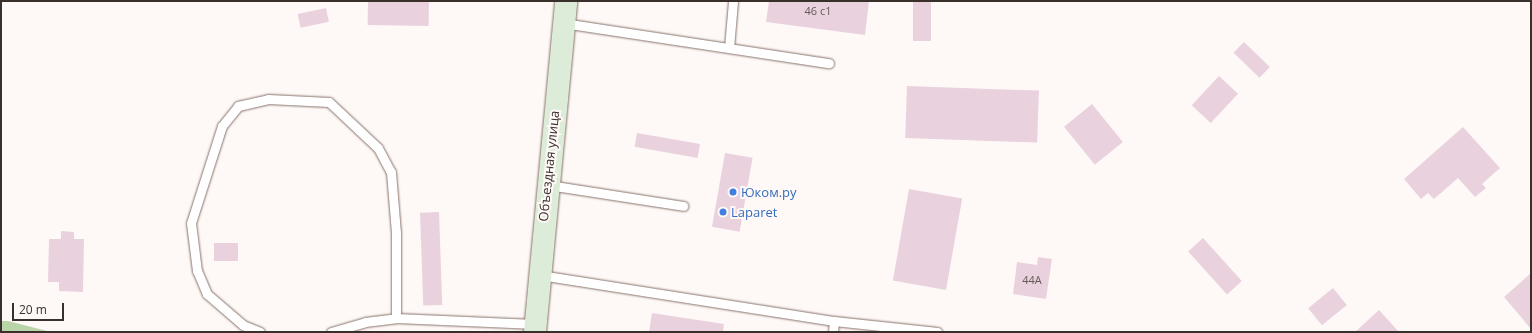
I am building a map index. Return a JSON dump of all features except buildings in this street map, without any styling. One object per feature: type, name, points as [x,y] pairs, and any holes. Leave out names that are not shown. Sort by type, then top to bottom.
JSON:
[{"type":"main road","name":"Объездная улица","points":[[535,328],[547,185],[566,1]]},
{"type":"lane","points":[[729,48],[733,1]]},
{"type":"lane","points":[[563,23],[829,63]]},
{"type":"lane","points":[[260,332],[242,325],[207,294],[197,271],[191,223],[222,126],[238,106],[268,99],[329,102],[378,148],[391,172],[396,233],[396,318]]},
{"type":"lane","points":[[547,185],[683,206]]},
{"type":"lane","points":[[539,275],[834,321],[937,332]]},
{"type":"lane","points":[[331,332],[365,322],[396,318],[535,328]]},
{"type":"lane","points":[[833,332],[834,321]]},
{"type":"green space","points":[[1,321],[8,321],[51,332],[1,332]]},
{"type":"place","name":"Юком.ру","points":[[733,192]]},
{"type":"place","name":"Laparet","points":[[723,212]]}]
